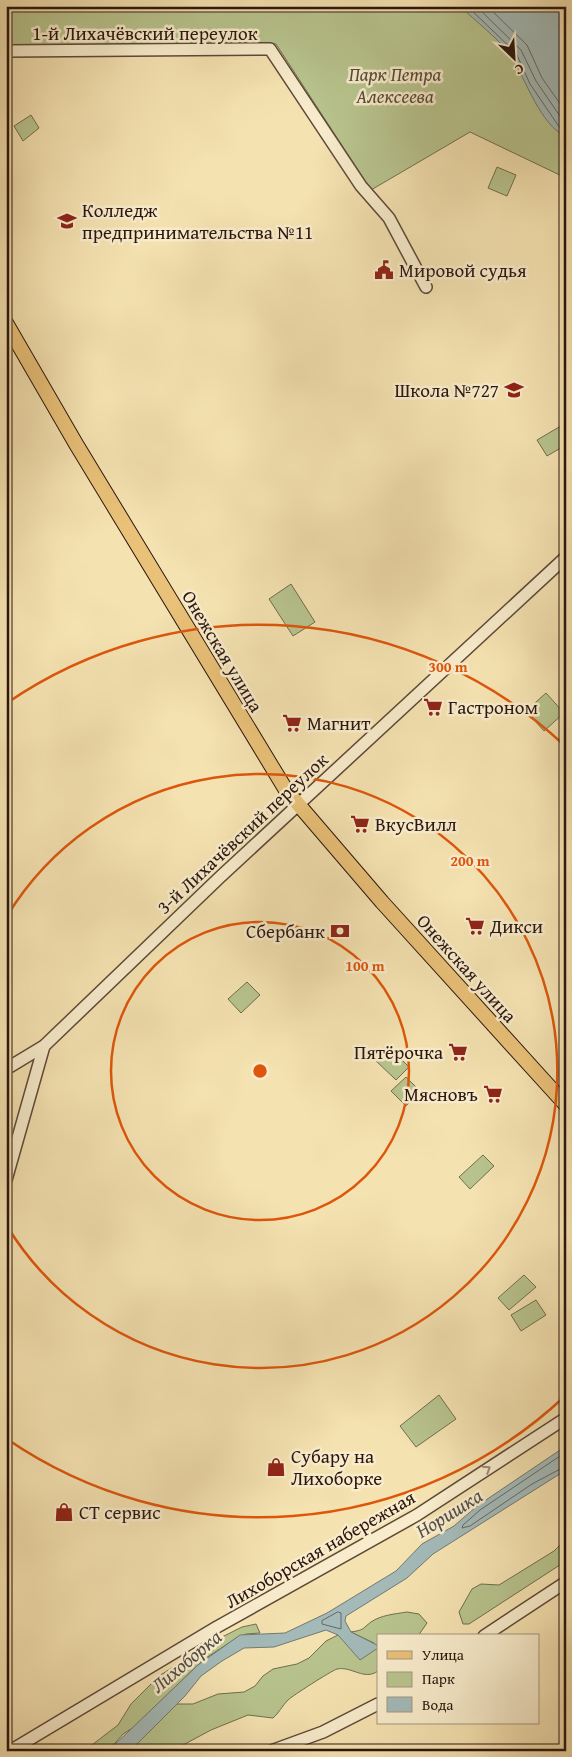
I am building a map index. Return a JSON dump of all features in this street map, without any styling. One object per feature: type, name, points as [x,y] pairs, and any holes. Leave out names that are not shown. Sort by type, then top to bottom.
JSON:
[{"type":"main road","name":"Онежская улица","points":[[6,323],[76,444],[297,806],[566,1105]]},
{"type":"street","name":"1-й Лихачёвский переулок","points":[[6,51],[270,49],[361,186],[389,218],[426,287]]},
{"type":"street","name":"3-й Лихачёвский переулок","points":[[6,1069],[44,1046],[218,878],[566,557]]},
{"type":"street","points":[[6,1180],[44,1046]]},
{"type":"street","name":"Лихоборская набережная","points":[[10,1751],[217,1627],[417,1515],[566,1418]]},
{"type":"street","points":[[487,1634],[566,1582]]},
{"type":"street","points":[[271,1751],[323,1732],[377,1705]]},
{"type":"green space","name":"Парк Петра Алексеева","points":[[6,6],[566,6],[566,178],[470,132],[371,190],[276,44],[6,45]]},
{"type":"green space","points":[[31,115],[39,128],[23,141],[14,126]]},
{"type":"green space","points":[[497,167],[516,175],[507,196],[488,188]]},
{"type":"green space","points":[[566,423],[566,445],[547,456],[537,440]]},
{"type":"green space","points":[[291,584],[315,622],[293,636],[269,599]]},
{"type":"green space","points":[[546,693],[564,713],[544,731],[526,711]]},
{"type":"green space","points":[[247,982],[260,995],[241,1013],[228,999]]},
{"type":"green space","points":[[387,1045],[409,1067],[396,1080],[373,1058]]},
{"type":"green space","points":[[406,1077],[420,1091],[406,1106],[391,1091]]},
{"type":"green space","points":[[483,1155],[494,1166],[470,1189],[459,1177]]},
{"type":"green space","points":[[524,1275],[536,1287],[509,1310],[498,1298]]},
{"type":"green space","points":[[536,1300],[546,1315],[521,1331],[511,1315]]},
{"type":"green space","points":[[439,1395],[456,1419],[416,1447],[400,1426]]},
{"type":"green space","points":[[566,1539],[566,1561],[469,1624],[463,1624],[459,1612],[472,1589],[481,1584],[499,1585],[554,1551]]},
{"type":"green space","points":[[407,1612],[419,1614],[427,1623],[419,1634],[377,1634],[377,1672],[373,1674],[363,1674],[348,1669],[337,1669],[291,1698],[273,1718],[248,1715],[211,1730],[172,1751],[130,1751],[175,1704],[193,1704],[218,1694],[244,1692],[255,1686],[263,1676],[273,1669],[297,1664],[309,1658],[326,1641],[338,1635],[343,1639],[374,1643],[351,1632],[361,1630],[371,1622],[388,1615]]},
{"type":"green space","points":[[256,1624],[260,1633],[246,1634],[235,1639],[203,1660],[134,1727],[123,1734],[108,1751],[84,1751],[118,1725],[131,1704],[159,1676],[212,1642],[242,1627]]},
{"type":"water","points":[[460,6],[566,6],[566,137],[557,131],[541,113],[508,52]]},
{"type":"water","points":[[566,1446],[566,1470],[433,1554],[407,1578],[346,1616],[345,1621],[351,1632],[377,1645],[377,1649],[360,1660],[338,1635],[326,1630],[274,1647],[244,1648],[201,1676],[185,1696],[130,1751],[108,1751],[198,1665],[240,1635],[285,1633],[327,1613],[396,1571],[422,1544],[454,1526],[477,1506]]},
{"type":"place","name":"Колледж предпринимательства №11","points":[[67,221]]},
{"type":"place","name":"Мировой судья","points":[[384,270]]},
{"type":"place","name":"Школа №727","points":[[514,390]]},
{"type":"place","name":"Гастроном","points":[[433,707]]},
{"type":"place","name":"Магнит","points":[[292,723]]},
{"type":"place","name":"ВкусВилл","points":[[360,824]]},
{"type":"place","name":"Дикси","points":[[475,926]]},
{"type":"place","name":"Сбербанк","points":[[340,931]]},
{"type":"place","name":"Пятёрочка","points":[[458,1052]]},
{"type":"place","name":"Мясновъ","points":[[493,1094]]},
{"type":"place","name":"Субару на Лихоборке","points":[[276,1467]]},
{"type":"place","name":"СТ сервис","points":[[64,1512]]},
{"type":"water label","name":"Норишка","points":[[449,1513]]},
{"type":"water label","name":"Лихоборка","points":[[186,1661]]}]
